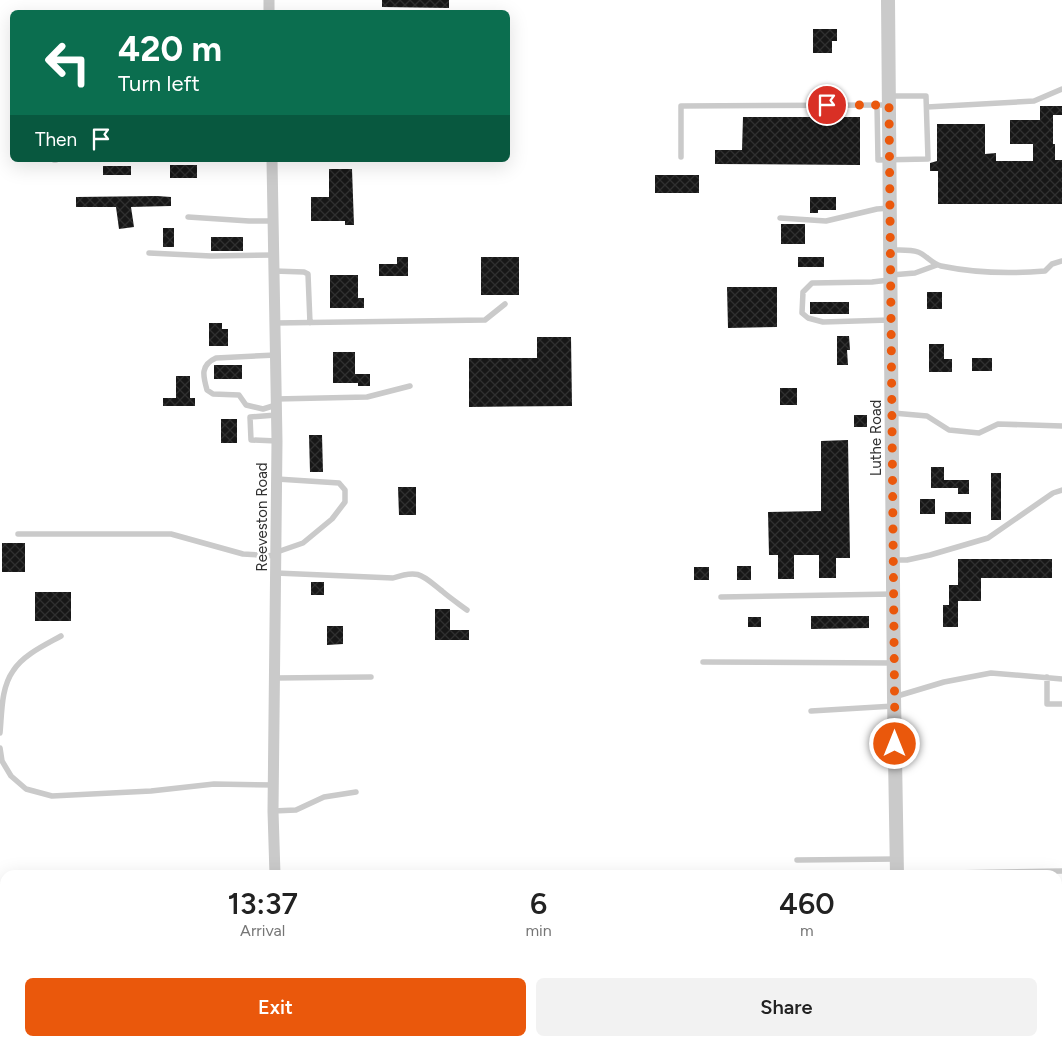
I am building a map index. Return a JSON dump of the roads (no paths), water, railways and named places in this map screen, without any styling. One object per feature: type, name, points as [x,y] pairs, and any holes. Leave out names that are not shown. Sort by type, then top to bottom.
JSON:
[{"type":"street","name":"Luthe Road","points":[[888,0],[885,102],[890,160],[897,870]]},
{"type":"street","name":"Reeveston Road","points":[[272,162],[278,441],[274,785],[275,870]]},
{"type":"lane","points":[[926,107],[1034,101],[1062,88]]},
{"type":"lane","points":[[681,157],[681,106],[885,102],[926,96],[928,158],[890,160]]},
{"type":"lane","points":[[780,218],[826,221],[877,209],[890,208]]},
{"type":"lane","points":[[188,217],[274,221]]},
{"type":"lane","points":[[891,250],[916,251],[938,265],[970,271],[1000,273],[1045,271],[1052,264],[1062,261]]},
{"type":"lane","points":[[149,254],[211,256],[274,255]]},
{"type":"lane","points":[[892,320],[823,322],[808,318],[802,313],[803,292],[812,284],[872,282],[915,273],[938,265]]},
{"type":"lane","points":[[274,271],[304,272],[308,274],[310,323]]},
{"type":"lane","points":[[275,324],[485,320],[505,304]]},
{"type":"lane","points":[[276,355],[216,358],[208,362],[204,368],[207,390],[213,394],[240,395],[246,405],[262,409],[367,397],[410,386]]},
{"type":"lane","points":[[276,407],[250,417],[251,440],[278,441]]},
{"type":"lane","points":[[892,413],[927,416],[949,430],[979,433],[998,424],[1062,426]]},
{"type":"lane","points":[[18,534],[171,534],[243,554],[277,554],[303,543],[332,519],[346,502],[345,490],[339,484],[277,479]]},
{"type":"lane","points":[[893,560],[907,560],[988,538],[1053,493],[1062,490]]},
{"type":"lane","points":[[276,573],[393,578],[405,574],[417,574],[427,578],[467,610]]},
{"type":"lane","points":[[721,597],[894,594]]},
{"type":"lane","points":[[0,733],[3,694],[13,671],[29,655],[61,636]]},
{"type":"lane","points":[[703,662],[894,663]]},
{"type":"lane","points":[[811,711],[894,702],[944,682],[991,673],[1047,676],[1062,679]]},
{"type":"lane","points":[[1047,676],[1047,704],[1062,704]]},
{"type":"lane","points":[[275,678],[371,677]]},
{"type":"lane","points":[[0,748],[2,761],[11,776],[26,789],[52,796],[151,791],[214,784],[274,785]]},
{"type":"lane","points":[[274,811],[291,811],[324,797],[356,792]]},
{"type":"lane","points":[[797,860],[897,859]]}]
